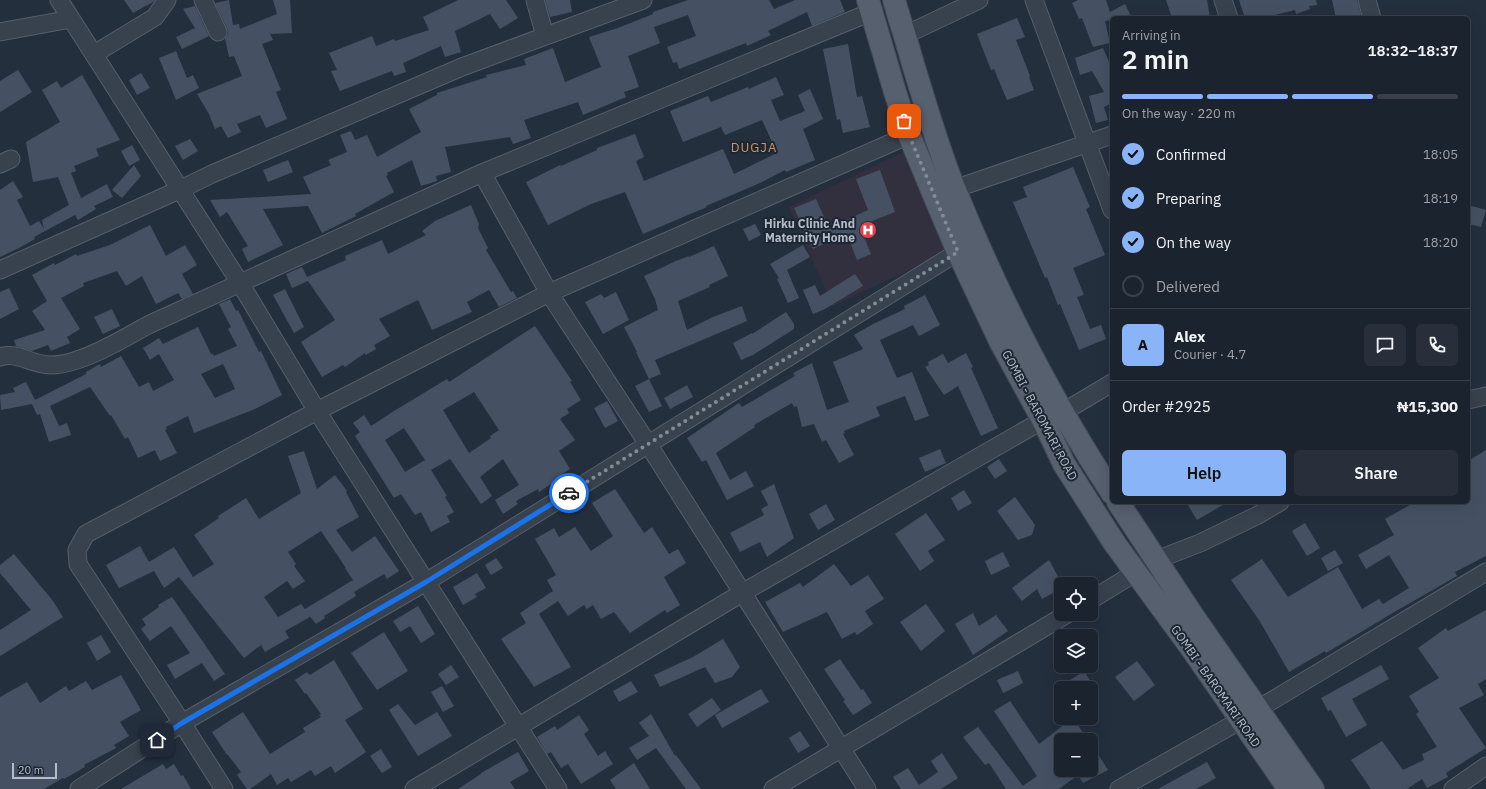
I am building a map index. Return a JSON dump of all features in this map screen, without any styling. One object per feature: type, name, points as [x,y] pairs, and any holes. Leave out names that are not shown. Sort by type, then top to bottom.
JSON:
[{"type":"main road","name":"GOMBI - BAROMARI ROAD","points":[[894,0],[931,121],[954,189],[1016,327],[1082,448],[1110,491]]},
{"type":"main road","name":"GOMBI - BAROMARI ROAD","points":[[869,6],[909,135],[958,252],[1001,343],[1043,420],[1064,464],[1114,544],[1192,649],[1313,789]]},
{"type":"main road","name":"GOMBI - BAROMARI ROAD","points":[[1119,504],[1156,560],[1250,715],[1289,789]]},
{"type":"street","points":[[59,0],[179,190],[240,283],[317,410],[558,789]]},
{"type":"street","points":[[94,54],[155,17],[167,0]]},
{"type":"street","points":[[203,0],[218,32]]},
{"type":"street","points":[[535,0],[545,36]]},
{"type":"street","points":[[0,270],[212,174],[462,67],[643,0]]},
{"type":"street","points":[[905,35],[979,0]]},
{"type":"street","points":[[1034,0],[1110,205]]},
{"type":"street","points":[[1223,0],[1228,16]]},
{"type":"street","points":[[1367,0],[1371,16]]},
{"type":"street","points":[[0,357],[14,355],[38,365],[51,366],[68,364],[111,345],[148,325],[482,173],[869,6]]},
{"type":"street","points":[[0,32],[71,19]]},
{"type":"street","points":[[224,789],[78,564],[77,550],[86,534],[317,410],[549,293],[909,135]]},
{"type":"street","points":[[954,189],[1110,136]]},
{"type":"street","points":[[482,173],[549,293],[648,444],[867,789]]},
{"type":"street","points":[[79,789],[182,723],[426,582],[958,252]]},
{"type":"street","points":[[414,789],[742,593],[1043,420],[1063,412],[1110,384]]},
{"type":"street","points":[[1470,400],[1486,396]]},
{"type":"street","points":[[1098,596],[1156,560],[1200,543],[1256,516],[1277,504]]},
{"type":"street","points":[[1119,789],[1250,715],[1486,572]]},
{"type":"street","points":[[773,789],[1055,621]]},
{"type":"street","points":[[1454,789],[1486,766]]},
{"type":"shaded area","name":"Hirku Clinic And Maternity Home","points":[[905,151],[945,253],[833,306],[789,207]]},
{"type":"building","points":[[124,0],[155,0],[133,13]]},
{"type":"building","points":[[229,0],[233,25],[239,24],[240,29],[277,14],[273,0],[290,0],[292,33],[270,34],[273,40],[262,44],[281,90],[276,92],[287,119],[266,128],[260,115],[237,124],[241,132],[228,138],[221,126],[215,129],[209,114],[197,94],[242,76],[234,56],[229,57],[225,39],[228,33],[227,28],[215,3]]},
{"type":"building","points":[[458,0],[506,0],[518,18],[500,29],[490,14],[455,31],[461,52],[445,57],[441,46],[403,63],[406,72],[394,76],[392,71],[340,91],[331,71],[337,70],[329,53],[372,36],[376,46],[394,39],[395,41],[429,30],[423,17]]},
{"type":"building","points":[[545,0],[570,0],[572,12],[550,17]]},
{"type":"building","points":[[688,0],[769,0],[774,9],[795,0],[840,0],[845,12],[812,26],[807,12],[768,31],[771,35],[747,46],[746,43],[679,69],[677,62],[673,63],[667,47],[696,36],[688,15],[654,27],[660,43],[628,56],[639,87],[624,92],[626,97],[583,115],[578,102],[524,120],[531,138],[513,144],[510,137],[445,147],[451,172],[436,176],[437,181],[421,186],[412,160],[387,173],[388,175],[386,176],[394,192],[355,214],[356,216],[322,233],[308,206],[263,209],[283,245],[248,262],[242,249],[248,246],[227,212],[220,217],[210,200],[311,194],[303,177],[331,165],[328,160],[347,152],[340,135],[351,131],[355,140],[367,135],[377,157],[421,132],[409,109],[437,95],[437,93],[487,77],[486,75],[526,65],[524,59],[553,48],[565,82],[601,67],[589,37],[618,28],[653,14],[653,12]]},
{"type":"building","points":[[1078,0],[1106,0],[1110,12],[1125,4],[1131,16],[1110,16],[1110,20],[1105,21],[1110,43],[1093,47],[1082,18],[1079,19],[1072,3]]},
{"type":"building","points":[[1166,0],[1207,0],[1210,16],[1171,16]]},
{"type":"building","points":[[1239,0],[1316,0],[1317,5],[1309,6],[1310,9],[1296,14],[1295,10],[1270,16],[1244,16]]},
{"type":"building","points":[[1332,0],[1357,0],[1361,16],[1336,16]]},
{"type":"building","points":[[195,6],[209,36],[182,49],[176,37],[195,28],[183,9]]},
{"type":"building","points":[[1017,18],[1025,37],[1016,40],[1034,90],[1007,100],[994,69],[991,70],[977,34]]},
{"type":"building","points":[[848,44],[857,97],[862,96],[870,127],[843,133],[840,119],[837,120],[823,49]]},
{"type":"building","points":[[1103,48],[1110,64],[1110,104],[1104,107],[1108,120],[1096,123],[1089,96],[1104,92],[1092,71],[1080,75],[1075,58]]},
{"type":"building","points":[[176,51],[187,78],[193,75],[199,88],[176,100],[159,58]]},
{"type":"building","points":[[18,70],[32,92],[0,112],[0,81]]},
{"type":"building","points":[[141,73],[150,88],[137,95],[129,80]]},
{"type":"building","points":[[82,75],[120,140],[96,149],[99,156],[74,166],[76,171],[71,173],[81,198],[107,184],[113,197],[94,206],[96,209],[78,220],[75,215],[34,237],[35,239],[19,248],[0,257],[0,190],[13,181],[23,197],[17,200],[30,226],[39,221],[44,229],[42,220],[69,205],[58,177],[33,182],[26,142],[60,122],[42,90],[57,81],[61,88]]},
{"type":"building","points":[[776,77],[784,95],[771,100],[780,121],[805,111],[798,95],[810,89],[823,119],[803,129],[815,160],[786,172],[785,170],[760,183],[706,206],[707,207],[643,234],[625,192],[591,204],[548,225],[526,182],[560,165],[561,166],[597,150],[597,148],[635,134],[644,157],[636,161],[644,181],[723,149],[734,174],[777,153],[762,120],[725,135],[721,127],[683,142],[670,111],[708,96],[711,102],[748,87],[749,89]]},
{"type":"building","points":[[190,139],[198,151],[183,160],[175,146]]},
{"type":"building","points":[[132,145],[140,160],[129,166],[121,151]]},
{"type":"building","points":[[288,160],[293,172],[268,182],[263,170]]},
{"type":"building","points":[[134,165],[141,176],[122,198],[112,190]]},
{"type":"building","points":[[1073,167],[1090,207],[1086,209],[1105,255],[1073,268],[1084,295],[1077,297],[1090,329],[1101,325],[1106,339],[1079,350],[1060,304],[1058,305],[1047,277],[1045,278],[1013,202],[1027,197],[1023,187]]},
{"type":"building","points":[[880,170],[895,212],[862,225],[864,229],[861,230],[871,254],[857,260],[848,237],[841,240],[839,237],[813,249],[794,208],[816,199],[829,228],[868,210],[856,179]]},
{"type":"building","points":[[471,205],[479,224],[478,228],[488,248],[486,250],[511,292],[513,291],[517,298],[499,307],[489,290],[467,302],[472,312],[432,330],[418,300],[379,319],[390,336],[374,345],[376,349],[366,355],[365,353],[345,367],[343,365],[322,377],[301,342],[335,320],[308,281],[292,288],[286,274],[302,267],[307,277],[346,260],[345,256],[382,240],[388,254],[426,235],[422,231],[435,221]]},
{"type":"building","points":[[1470,206],[1486,210],[1481,227],[1470,224]]},
{"type":"building","points":[[755,224],[761,235],[749,241],[743,229]]},
{"type":"building","points":[[150,225],[166,256],[185,245],[197,265],[182,274],[193,294],[182,299],[178,293],[156,304],[142,276],[126,286],[117,271],[83,283],[84,286],[61,298],[80,329],[67,337],[70,343],[51,351],[48,345],[32,351],[16,346],[14,340],[45,330],[32,311],[47,301],[32,275],[54,263],[55,265],[76,254],[77,256],[110,245]]},
{"type":"building","points":[[803,245],[810,257],[787,270],[799,298],[788,303],[777,279],[779,278],[770,264]]},
{"type":"building","points":[[714,246],[728,276],[709,285],[710,287],[678,301],[687,330],[713,317],[742,306],[747,321],[655,360],[661,374],[649,379],[624,327],[658,310],[655,299],[644,276]]},
{"type":"building","points":[[855,274],[863,286],[825,309],[813,314],[803,290],[815,285],[820,296]]},
{"type":"building","points":[[9,288],[19,309],[0,319],[0,292]]},
{"type":"building","points":[[285,289],[304,327],[294,333],[273,295]]},
{"type":"building","points":[[616,292],[629,320],[603,334],[585,302],[601,294],[604,298]]},
{"type":"building","points":[[925,295],[940,325],[919,336],[913,325],[880,340],[897,378],[912,372],[929,416],[915,421],[905,396],[876,407],[880,416],[844,431],[845,433],[843,434],[854,455],[839,463],[826,440],[822,442],[814,424],[802,427],[797,406],[794,407],[792,403],[754,425],[755,427],[716,453],[730,480],[746,471],[754,486],[727,500],[706,460],[702,462],[687,438],[739,403],[742,407],[795,376],[793,373],[812,363],[827,410],[849,402],[833,362],[863,349],[854,335],[905,309],[904,306]]},
{"type":"building","points":[[230,299],[236,311],[238,310],[259,352],[261,351],[282,395],[255,409],[194,433],[188,416],[166,427],[167,429],[165,430],[177,453],[160,461],[155,450],[138,458],[128,437],[125,439],[111,415],[110,416],[90,387],[50,406],[59,426],[67,423],[71,435],[49,442],[40,414],[37,415],[32,404],[1,410],[0,395],[15,392],[13,388],[26,382],[35,400],[86,374],[86,372],[100,364],[101,367],[121,356],[139,387],[149,382],[153,391],[174,380],[159,354],[150,360],[143,348],[159,338],[163,344],[198,327],[211,354],[214,356],[237,346],[228,329],[231,327],[219,304]],"holes":[[[223,364],[235,389],[215,398],[201,374]]]},
{"type":"building","points":[[112,309],[120,326],[103,334],[94,317]]},
{"type":"building","points":[[786,312],[794,324],[794,329],[753,355],[741,360],[733,343],[752,334]]},
{"type":"building","points":[[535,326],[572,381],[570,382],[581,400],[567,409],[569,413],[560,419],[575,440],[559,451],[570,469],[553,480],[554,482],[539,492],[538,489],[516,501],[518,504],[503,514],[495,500],[519,485],[503,459],[480,477],[492,496],[481,504],[450,459],[431,470],[447,496],[445,497],[454,512],[447,516],[450,522],[431,532],[421,512],[415,515],[401,494],[394,498],[355,436],[360,432],[353,423],[364,415],[371,426],[447,379],[449,382]],"holes":[[[474,392],[499,430],[490,436],[491,438],[469,453],[443,410]],[[404,428],[425,460],[405,472],[385,440]]]},
{"type":"building","points":[[966,353],[973,367],[971,368],[998,428],[981,436],[958,386],[944,395],[925,367],[929,365],[928,362],[943,354],[948,363]]},
{"type":"building","points":[[649,379],[662,406],[649,412],[635,386]]},
{"type":"building","points":[[687,385],[693,397],[670,409],[664,398]]},
{"type":"building","points":[[607,401],[618,421],[605,428],[594,408]]},
{"type":"building","points":[[940,449],[946,463],[925,472],[919,458]]},
{"type":"building","points":[[1486,450],[1486,556],[1455,572],[1457,576],[1326,653],[1325,651],[1289,672],[1259,620],[1231,580],[1262,559],[1288,597],[1338,567],[1362,609],[1379,599],[1383,604],[1409,588],[1389,555],[1366,569],[1358,555],[1394,535],[1385,519],[1411,504],[1470,504],[1470,460]]},
{"type":"building","points":[[304,451],[317,489],[335,475],[347,491],[346,492],[359,517],[336,530],[352,552],[375,536],[399,571],[387,579],[384,574],[354,592],[356,596],[324,616],[325,618],[316,624],[308,614],[310,617],[285,631],[289,638],[265,652],[261,645],[244,658],[179,577],[164,588],[154,571],[119,588],[106,565],[140,546],[149,562],[174,547],[193,577],[214,564],[194,535],[219,518],[218,516],[246,498],[259,519],[301,493],[288,456]],"holes":[[[321,531],[353,580],[305,609],[301,604],[278,617],[264,597],[287,581],[293,589],[305,581],[294,566],[296,564],[288,552]]]},
{"type":"building","points":[[999,459],[1007,471],[995,479],[987,467]]},
{"type":"building","points":[[774,484],[794,538],[767,557],[760,542],[740,552],[730,533],[764,515],[761,509],[768,505],[761,491]]},
{"type":"building","points":[[615,489],[644,533],[652,527],[669,554],[678,549],[686,563],[664,577],[680,605],[667,613],[665,610],[630,633],[614,612],[601,619],[593,605],[587,609],[584,605],[568,616],[558,601],[539,614],[571,667],[534,687],[501,639],[526,623],[520,613],[553,591],[547,580],[556,575],[535,539],[554,528],[559,537],[575,527],[591,551],[613,536],[592,503]]},
{"type":"building","points":[[964,490],[972,503],[958,511],[951,498]]},
{"type":"building","points":[[1015,497],[1035,525],[1032,535],[1018,540],[997,511]]},
{"type":"building","points":[[826,504],[835,520],[818,530],[809,514]]},
{"type":"building","points":[[1187,504],[1225,504],[1197,520]]},
{"type":"building","points":[[926,513],[945,540],[928,551],[934,561],[920,571],[895,534]]},
{"type":"building","points":[[1305,523],[1320,548],[1307,556],[1292,531]]},
{"type":"building","points":[[1335,550],[1343,563],[1328,571],[1321,558]]},
{"type":"building","points":[[1003,552],[1010,566],[991,575],[985,561]]},
{"type":"building","points":[[14,554],[53,601],[63,617],[0,656],[0,630],[31,610],[0,573],[0,565]]},
{"type":"building","points":[[496,558],[503,568],[491,575],[485,565]]},
{"type":"building","points":[[1049,560],[1058,577],[1054,577],[1054,593],[1042,599],[1037,589],[1022,601],[1012,588]]},
{"type":"building","points":[[834,564],[851,586],[868,575],[884,599],[865,611],[873,624],[857,635],[855,632],[842,639],[827,612],[783,632],[765,602],[800,583],[803,587]]},
{"type":"building","points":[[477,573],[486,588],[475,594],[477,597],[463,605],[453,587]]},
{"type":"building","points":[[172,597],[225,674],[214,681],[202,663],[175,679],[167,665],[190,653],[171,626],[150,641],[141,629],[146,625],[142,619],[159,607],[158,605]]},
{"type":"building","points":[[926,604],[945,631],[921,651],[900,622]]},
{"type":"building","points":[[418,606],[435,634],[421,643],[410,626],[400,632],[393,621]]},
{"type":"building","points":[[1486,610],[1486,679],[1478,684],[1484,695],[1459,708],[1486,748],[1446,773],[1448,777],[1427,788],[1422,779],[1407,789],[1371,789],[1351,760],[1382,741],[1403,770],[1424,760],[1422,754],[1437,747],[1416,714],[1419,712],[1409,696],[1439,678],[1418,648],[1446,628],[1448,631]]},
{"type":"building","points":[[973,613],[979,626],[996,615],[1008,631],[973,655],[955,624]]},
{"type":"building","points":[[384,632],[408,671],[377,690],[351,653]]},
{"type":"building","points":[[101,635],[111,652],[97,661],[87,643]]},
{"type":"building","points":[[723,639],[740,667],[732,677],[715,683],[705,667],[660,687],[654,675],[693,657]]},
{"type":"building","points":[[840,659],[861,690],[863,689],[872,703],[853,715],[843,701],[845,700],[824,669]]},
{"type":"building","points":[[334,660],[363,709],[345,720],[366,752],[335,773],[331,766],[315,776],[311,770],[291,782],[288,778],[277,785],[271,774],[250,789],[247,789],[237,775],[241,772],[227,755],[212,732],[243,712],[270,754],[305,732],[303,728],[321,717],[319,715],[321,714],[295,680],[307,672],[310,675]]},
{"type":"building","points":[[1137,661],[1155,685],[1134,701],[1115,677]]},
{"type":"building","points":[[451,665],[459,677],[446,685],[438,674]]},
{"type":"building","points":[[1381,665],[1389,679],[1352,699],[1367,725],[1346,737],[1331,710],[1328,711],[1321,698]]},
{"type":"building","points":[[1018,671],[1023,683],[1003,693],[997,680]]},
{"type":"building","points":[[1081,673],[1085,673],[1090,681],[1069,681]]},
{"type":"building","points":[[121,675],[141,710],[120,722],[129,736],[114,745],[116,748],[84,765],[85,767],[64,779],[63,778],[44,789],[0,789],[0,697],[27,682],[40,703],[66,686],[69,691],[86,681],[92,690]]},
{"type":"building","points":[[631,681],[638,692],[619,702],[613,691]]},
{"type":"building","points":[[442,686],[454,706],[443,712],[431,692]]},
{"type":"building","points":[[761,689],[769,702],[722,728],[715,715]]},
{"type":"building","points":[[712,698],[721,710],[697,727],[688,714]]},
{"type":"building","points":[[1010,701],[1039,744],[1064,725],[1078,725],[1083,733],[1054,733],[1054,777],[1075,777],[1059,789],[1006,789],[989,763],[985,765],[963,737],[978,727],[1023,786],[1037,776],[994,711]]},
{"type":"building","points":[[398,704],[415,725],[437,712],[452,736],[418,756],[389,710]]},
{"type":"building","points":[[651,714],[675,756],[676,755],[701,789],[686,789],[656,748],[637,760],[629,748],[649,736],[639,723]]},
{"type":"building","points":[[579,715],[589,730],[584,734],[598,756],[605,751],[613,764],[581,784],[568,764],[561,768],[551,752],[547,754],[537,737],[555,726],[557,730]]},
{"type":"building","points":[[800,731],[810,746],[798,753],[789,738]]},
{"type":"building","points":[[381,749],[392,767],[382,773],[370,756]]},
{"type":"building","points":[[518,752],[529,771],[510,782],[515,789],[458,789],[481,773]]},
{"type":"building","points":[[942,753],[958,778],[941,789],[901,789],[893,777],[908,768],[919,785],[938,772],[931,761]]},
{"type":"building","points":[[1098,754],[1108,770],[1098,775]]},
{"type":"building","points":[[1207,762],[1216,778],[1196,789],[1158,789]]},
{"type":"building","points":[[634,763],[650,789],[616,789],[610,780]]},
{"type":"building","points":[[163,764],[166,769],[174,764],[181,776],[183,775],[191,789],[121,789]]},
{"type":"building","points":[[1079,777],[1095,777],[1083,783]]},
{"type":"way so far","points":[[569,493],[958,252],[904,121]]},
{"type":"place","name":"Hirku Clinic And Maternity Home","points":[[868,230]]},
{"type":"district","name":"DUGJA","points":[[754,147]]},
{"type":"route","points":[[157,740],[182,723],[426,582],[569,493]]}]
